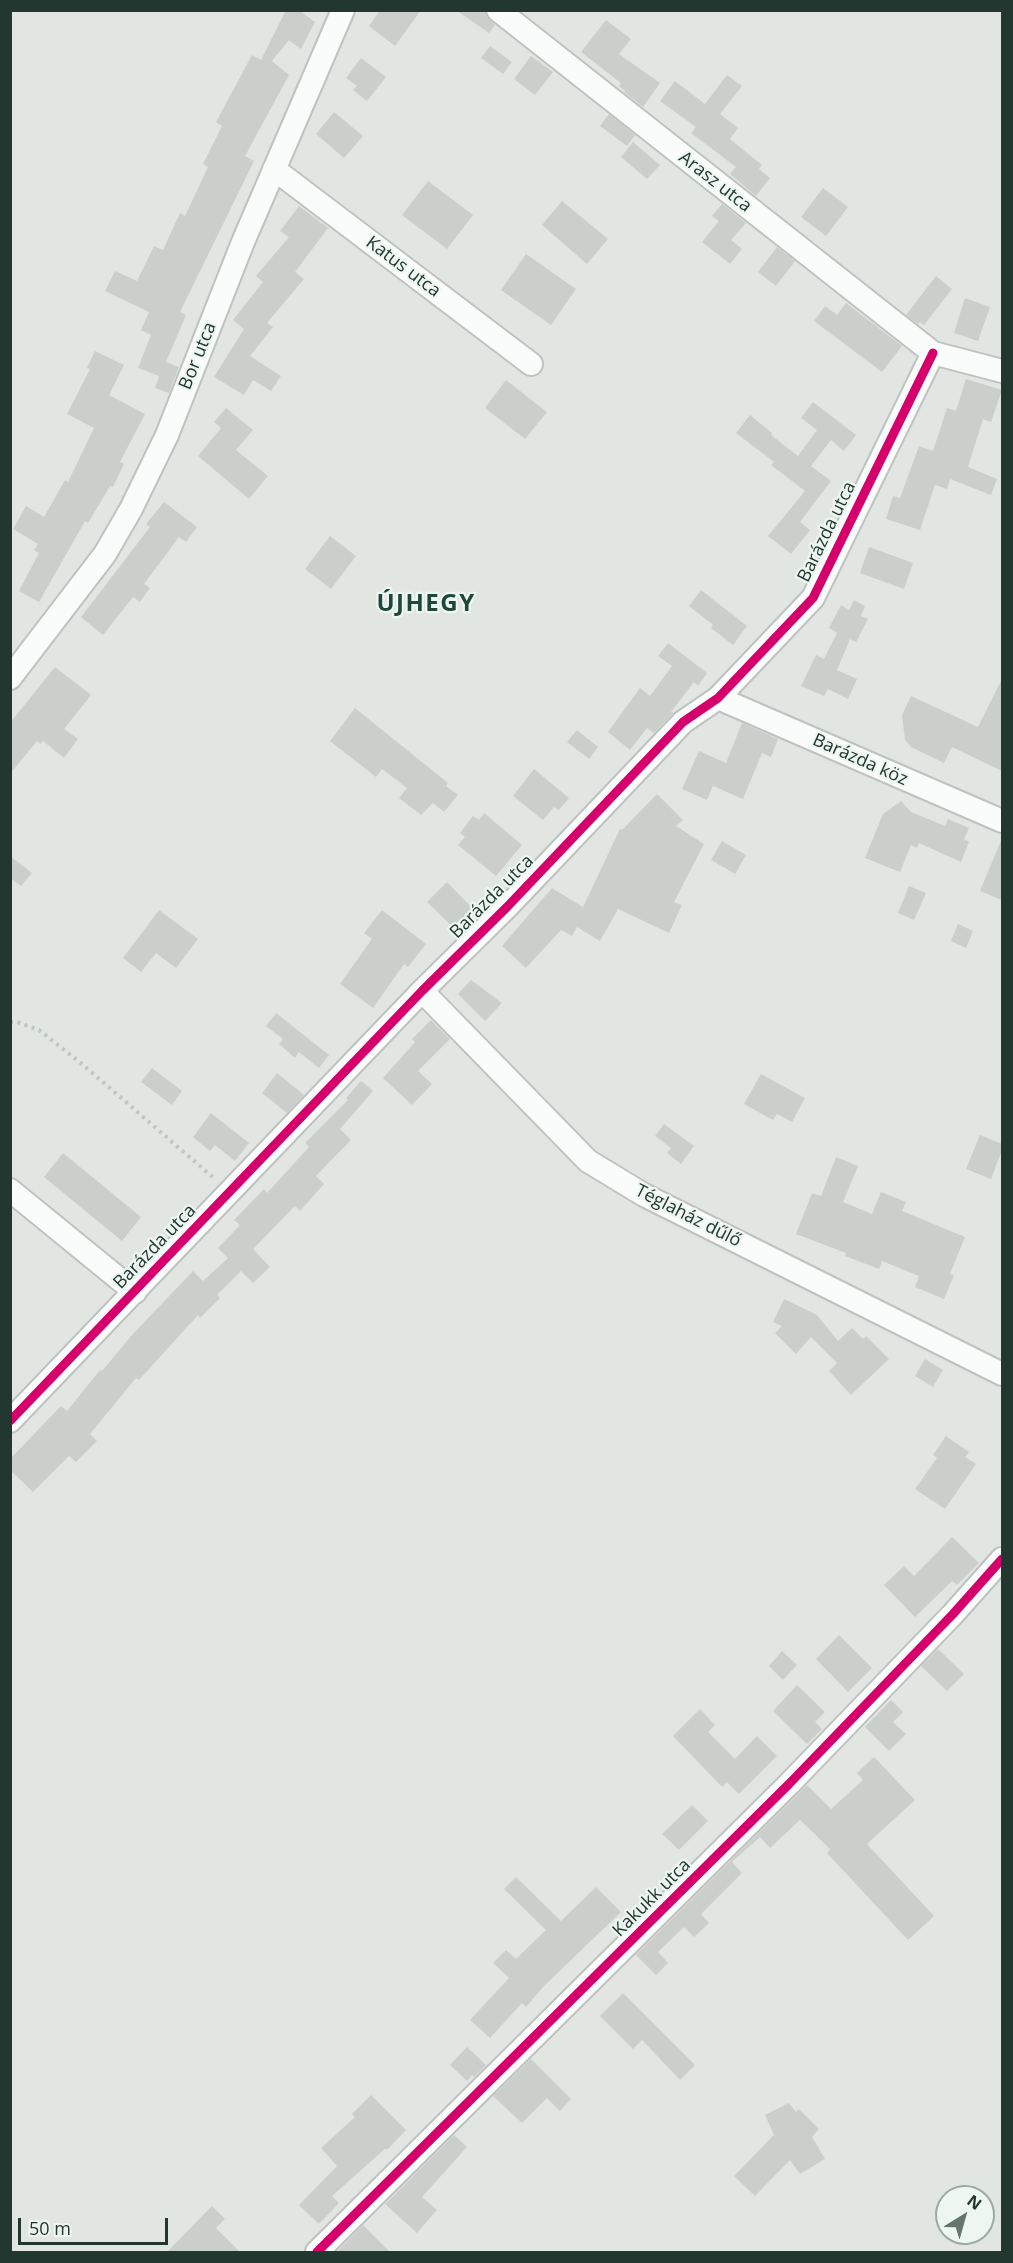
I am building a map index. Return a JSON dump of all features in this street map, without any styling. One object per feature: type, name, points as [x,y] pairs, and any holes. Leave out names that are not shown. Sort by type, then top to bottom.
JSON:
[{"type":"street","name":"Bor utca","points":[[10,678],[105,554],[131,509],[166,435],[274,169],[343,10]]},
{"type":"street","name":"Arasz utca","points":[[498,10],[933,353]]},
{"type":"street","name":"Katus utca","points":[[274,169],[531,364]]},
{"type":"street","points":[[933,353],[1002,370]]},
{"type":"street","name":"Barázda utca","points":[[10,1421],[422,991],[507,907],[682,722],[718,698],[813,598],[933,353]]},
{"type":"street","name":"Barázda köz","points":[[718,698],[1002,821]]},
{"type":"street","name":"Téglaház dűlő","points":[[422,991],[588,1161],[655,1200],[1002,1374]]},
{"type":"street","points":[[10,1190],[135,1292]]},
{"type":"street","name":"Kakukk utca","points":[[317,2253],[789,1784],[953,1614],[1002,1559]]},
{"type":"path","points":[[10,1022],[17,1022],[39,1030],[230,1192]]},
{"type":"building","points":[[286,10],[299,10],[315,22],[301,49],[289,40],[272,61],[289,75],[245,156],[254,161],[180,312],[186,315],[166,362],[179,367],[169,393],[155,388],[159,376],[138,368],[151,335],[141,330],[149,312],[105,291],[115,271],[137,281],[154,246],[163,250],[180,213],[185,216],[208,167],[203,164],[222,126],[216,122],[252,55],[261,60]]},
{"type":"building","points":[[380,10],[421,10],[395,46],[369,26]]},
{"type":"building","points":[[456,10],[485,10],[486,16],[495,25],[489,33]]},
{"type":"building","points":[[606,20],[631,39],[619,54],[660,83],[643,107],[624,92],[619,86],[621,83],[581,52]]},
{"type":"building","points":[[490,46],[512,62],[503,74],[481,58]]},
{"type":"building","points":[[531,56],[553,72],[535,95],[514,79]]},
{"type":"building","points":[[361,58],[386,77],[367,101],[353,90],[357,86],[346,78]]},
{"type":"building","points":[[727,75],[742,86],[720,114],[738,128],[730,139],[762,165],[759,169],[770,178],[756,196],[730,174],[736,167],[691,133],[696,127],[660,101],[675,81],[705,104]]},
{"type":"building","points":[[334,112],[363,136],[344,158],[316,134]]},
{"type":"building","points":[[609,114],[635,135],[627,146],[600,126]]},
{"type":"building","points":[[633,142],[660,165],[647,179],[621,157]]},
{"type":"building","points":[[428,181],[473,215],[447,249],[402,215]]},
{"type":"building","points":[[823,188],[848,207],[826,236],[801,217]]},
{"type":"building","points":[[562,201],[608,239],[587,264],[542,225]]},
{"type":"building","points":[[722,204],[746,223],[731,240],[742,249],[730,264],[702,242],[719,221],[712,216]]},
{"type":"building","points":[[299,206],[328,228],[295,272],[304,279],[267,323],[273,327],[250,356],[281,376],[271,391],[253,380],[244,395],[214,377],[244,329],[233,320],[263,282],[256,276],[289,237],[280,231]]},
{"type":"building","points":[[777,247],[795,261],[776,286],[758,272]]},
{"type":"building","points":[[526,254],[576,289],[551,325],[501,290]]},
{"type":"building","points":[[936,276],[952,289],[924,325],[920,322],[918,324],[906,315]]},
{"type":"building","points":[[965,298],[990,307],[978,341],[954,333]]},
{"type":"building","points":[[846,303],[902,346],[882,372],[814,321],[825,306],[837,315]]},
{"type":"building","points":[[95,351],[124,365],[109,395],[145,414],[120,462],[124,464],[113,487],[110,486],[88,523],[85,521],[39,602],[19,591],[39,553],[34,550],[38,544],[13,529],[26,506],[44,517],[65,480],[68,482],[94,428],[67,414],[90,369],[87,368]]},
{"type":"building","points":[[966,379],[1002,390],[991,422],[983,419],[968,467],[997,479],[991,495],[950,479],[947,489],[935,485],[920,530],[886,519],[893,496],[900,498],[919,446],[933,451],[947,408],[956,411]]},
{"type":"building","points":[[506,380],[547,412],[525,439],[485,408]]},
{"type":"building","points":[[813,402],[856,435],[844,451],[831,440],[811,466],[831,481],[800,522],[810,530],[791,554],[768,536],[805,491],[771,465],[774,462],[736,433],[750,415],[798,456],[817,430],[801,418]]},
{"type":"building","points":[[226,408],[253,430],[236,450],[268,476],[249,499],[198,456],[221,428],[214,422]]},
{"type":"building","points":[[164,502],[197,527],[186,542],[179,537],[144,584],[150,588],[140,602],[133,597],[103,635],[81,617],[150,527],[146,524]]},
{"type":"building","points":[[330,536],[356,556],[331,589],[305,569]]},
{"type":"building","points":[[869,547],[913,563],[904,589],[860,573]]},
{"type":"building","points":[[701,590],[747,626],[733,645],[711,628],[713,625],[689,606]]},
{"type":"building","points":[[854,600],[865,606],[861,616],[868,619],[856,642],[850,639],[837,670],[857,679],[848,699],[828,689],[824,696],[801,686],[816,655],[824,659],[837,633],[829,628],[841,605],[849,610]]},
{"type":"building","points":[[668,643],[707,673],[698,686],[694,682],[671,712],[673,713],[654,733],[647,728],[630,750],[608,732],[640,688],[650,696],[672,666],[658,656]]},
{"type":"building","points":[[55,667],[91,695],[64,729],[78,739],[64,758],[43,741],[41,744],[37,741],[10,774],[10,723]]},
{"type":"building","points":[[1002,679],[1002,771],[952,747],[944,763],[911,747],[905,740],[902,715],[911,696],[978,727]]},
{"type":"building","points":[[355,708],[448,783],[446,786],[458,795],[444,812],[433,803],[421,815],[399,798],[407,788],[382,769],[376,777],[330,741]]},
{"type":"building","points":[[742,723],[778,739],[771,757],[762,753],[743,799],[713,786],[707,800],[682,789],[699,751],[726,763]]},
{"type":"building","points":[[577,730],[598,747],[589,759],[567,742]]},
{"type":"building","points":[[534,769],[569,798],[559,810],[554,807],[543,820],[513,796]]},
{"type":"building","points":[[657,794],[683,820],[676,826],[704,844],[674,902],[682,905],[669,933],[618,909],[600,941],[577,927],[572,936],[561,930],[526,968],[502,946],[552,888],[583,907],[620,829],[622,830]]},
{"type":"building","points":[[901,801],[911,812],[945,826],[948,819],[969,828],[964,839],[969,842],[961,862],[919,843],[917,848],[911,845],[900,872],[865,858],[883,814]]},
{"type":"building","points":[[484,813],[522,845],[496,876],[458,845],[465,837],[460,833],[473,816],[479,820]]},
{"type":"building","points":[[1002,838],[1002,900],[980,891]]},
{"type":"building","points":[[722,841],[746,855],[735,874],[711,860]]},
{"type":"building","points":[[10,856],[32,873],[21,886],[10,878]]},
{"type":"building","points":[[447,882],[475,911],[456,930],[427,902]]},
{"type":"building","points":[[909,886],[926,893],[914,920],[898,913]]},
{"type":"building","points":[[159,910],[198,939],[176,968],[156,953],[141,972],[123,958]]},
{"type":"building","points":[[382,910],[426,944],[408,967],[404,964],[373,1008],[340,984],[372,939],[364,933]]},
{"type":"building","points":[[958,924],[973,931],[966,948],[951,941]]},
{"type":"building","points":[[471,980],[502,1003],[485,1021],[458,994]]},
{"type":"building","points":[[276,1013],[329,1055],[319,1068],[299,1052],[295,1058],[279,1044],[283,1039],[266,1026]]},
{"type":"building","points":[[431,1020],[450,1039],[418,1071],[432,1084],[412,1105],[383,1078],[415,1042],[412,1039]]},
{"type":"building","points":[[152,1068],[182,1091],[172,1105],[141,1082]]},
{"type":"building","points":[[277,1073],[304,1095],[287,1113],[262,1093]]},
{"type":"building","points":[[761,1074],[805,1098],[792,1122],[777,1114],[773,1120],[744,1104]]},
{"type":"building","points":[[361,1081],[373,1091],[340,1129],[351,1140],[316,1176],[324,1184],[300,1211],[295,1206],[253,1249],[270,1267],[253,1283],[241,1271],[217,1295],[220,1298],[200,1318],[198,1315],[139,1380],[136,1378],[90,1434],[97,1441],[76,1462],[69,1456],[33,1492],[10,1470],[10,1459],[61,1406],[67,1411],[100,1370],[102,1371],[132,1335],[193,1271],[203,1281],[228,1258],[218,1248],[240,1225],[234,1220],[264,1189],[267,1193],[309,1147],[305,1143],[348,1100],[346,1098]]},
{"type":"building","points":[[211,1113],[249,1143],[235,1161],[215,1145],[210,1151],[193,1137]]},
{"type":"building","points":[[664,1124],[694,1146],[681,1164],[667,1153],[671,1148],[655,1136]]},
{"type":"building","points":[[980,1135],[1002,1144],[991,1179],[966,1169]]},
{"type":"building","points":[[63,1153],[141,1217],[122,1241],[44,1177]]},
{"type":"building","points":[[836,1157],[858,1166],[843,1202],[872,1214],[881,1192],[906,1202],[902,1211],[965,1237],[950,1274],[954,1275],[944,1299],[915,1287],[919,1276],[882,1261],[879,1269],[845,1256],[846,1253],[796,1234],[812,1193],[821,1196]]},
{"type":"building","points":[[784,1299],[817,1315],[838,1341],[852,1328],[863,1339],[866,1336],[889,1359],[851,1395],[829,1371],[837,1363],[811,1337],[796,1354],[775,1333],[782,1326],[773,1322]]},
{"type":"building","points":[[925,1359],[943,1370],[933,1387],[915,1376]]},
{"type":"building","points":[[946,1436],[969,1452],[965,1457],[976,1464],[945,1509],[915,1489],[937,1458],[933,1455]]},
{"type":"building","points":[[952,1537],[979,1563],[957,1585],[952,1581],[915,1617],[884,1585],[904,1566],[914,1576]]},
{"type":"building","points":[[839,1635],[872,1668],[848,1692],[816,1659]]},
{"type":"building","points":[[938,1649],[964,1674],[947,1691],[921,1666]]},
{"type":"building","points":[[782,1651],[797,1665],[783,1680],[769,1666]]},
{"type":"building","points":[[797,1685],[825,1712],[815,1722],[822,1729],[807,1744],[773,1711]]},
{"type":"building","points":[[891,1700],[903,1712],[893,1722],[906,1734],[889,1751],[865,1727]]},
{"type":"building","points":[[700,1709],[715,1725],[708,1732],[735,1759],[757,1736],[777,1756],[739,1794],[727,1782],[722,1787],[673,1736]]},
{"type":"building","points":[[874,1757],[915,1800],[867,1844],[934,1916],[908,1940],[827,1853],[830,1849],[800,1820],[770,1848],[760,1837],[732,1862],[742,1873],[701,1914],[709,1923],[694,1937],[684,1927],[658,1952],[668,1963],[656,1975],[636,1955],[807,1785],[831,1809],[863,1780],[857,1773]]},
{"type":"building","points":[[692,1805],[708,1821],[679,1850],[662,1834]]},
{"type":"building","points":[[516,1877],[561,1921],[596,1887],[621,1912],[544,1986],[526,2007],[522,2003],[490,2038],[470,2020],[509,1978],[493,1963],[506,1950],[516,1959],[546,1930],[504,1889]]},
{"type":"building","points":[[623,1993],[695,2065],[680,2080],[642,2040],[633,2049],[600,2016]]},
{"type":"building","points":[[467,2047],[486,2065],[467,2081],[450,2065]]},
{"type":"building","points":[[531,2059],[571,2099],[560,2111],[547,2098],[522,2123],[493,2096]]},
{"type":"building","points":[[371,2095],[406,2130],[387,2150],[386,2148],[332,2196],[339,2203],[319,2224],[299,2205],[337,2166],[321,2148],[355,2117],[352,2114]]},
{"type":"building","points":[[789,2103],[796,2112],[799,2109],[819,2129],[812,2137],[825,2159],[800,2174],[790,2160],[755,2196],[734,2176],[774,2135],[765,2115]]},
{"type":"building","points":[[454,2135],[467,2147],[422,2197],[437,2210],[417,2233],[385,2204]]},
{"type":"building","points":[[212,2206],[225,2219],[216,2228],[241,2253],[166,2253]]},
{"type":"building","points":[[363,2225],[391,2253],[336,2253]]},
{"type":"cycle path","points":[[10,1421],[683,722],[718,698],[813,598],[933,353]]},
{"type":"cycle path","points":[[317,2252],[789,1784],[953,1614],[1002,1559]]},
{"type":"district","name":"ÚJHEGY","points":[[426,604]]}]
